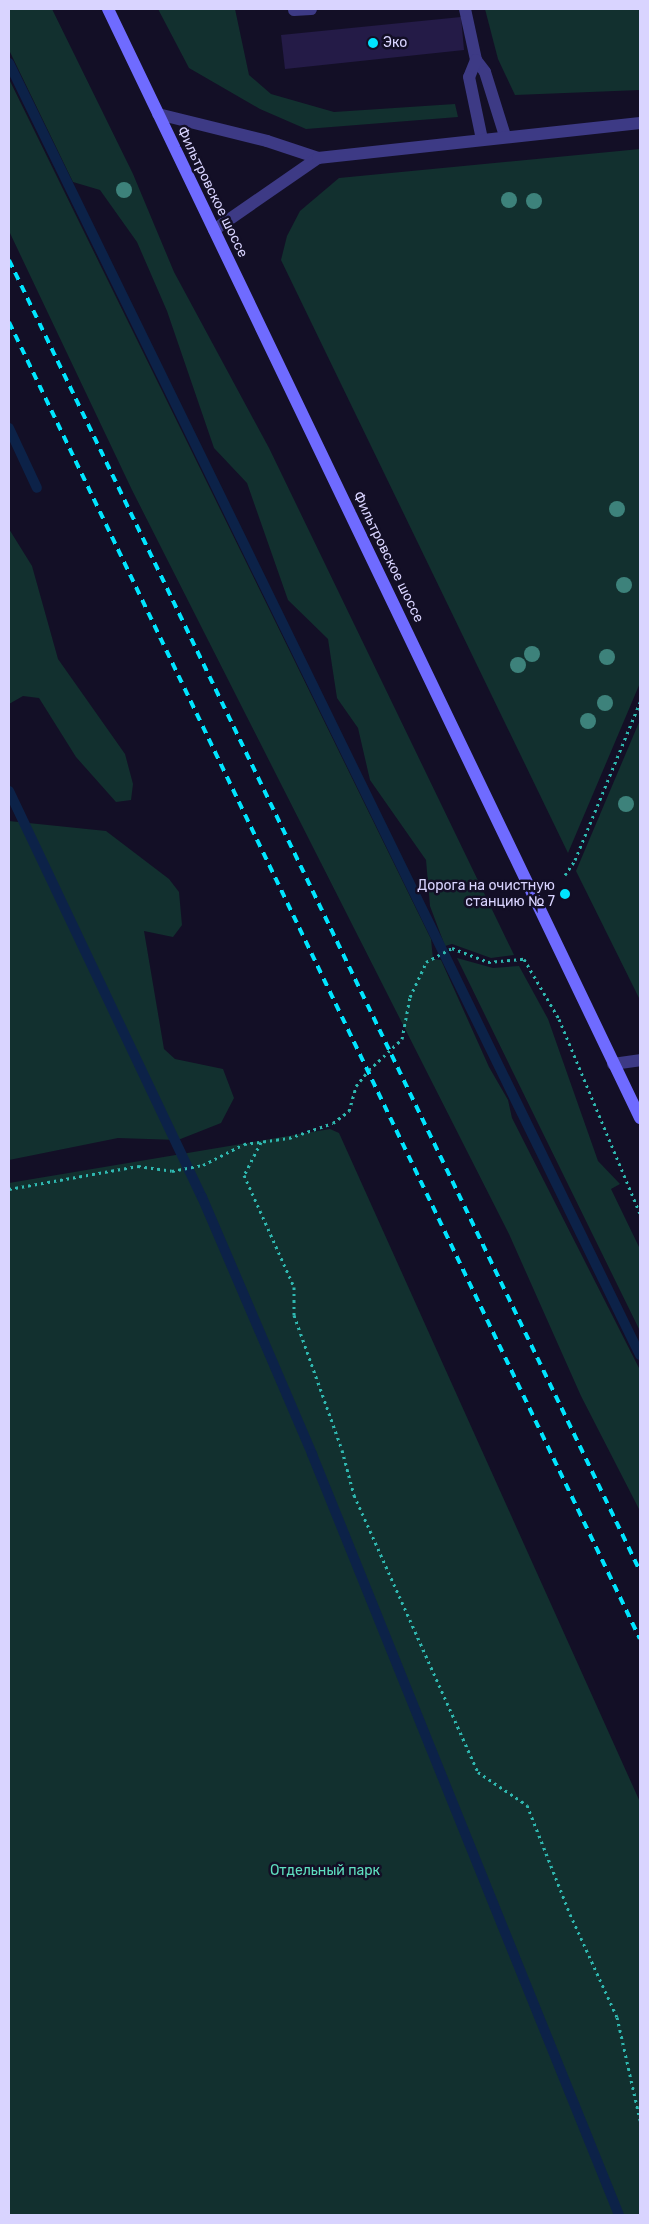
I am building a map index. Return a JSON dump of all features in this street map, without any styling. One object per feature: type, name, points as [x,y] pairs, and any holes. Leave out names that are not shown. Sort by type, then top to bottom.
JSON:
[{"type":"main road","name":"Фильтровское шоссе","points":[[108,9],[640,1118]]},
{"type":"lane","points":[[294,10],[311,9]]},
{"type":"lane","points":[[465,9],[476,60],[485,72],[506,136]]},
{"type":"lane","points":[[476,60],[469,77],[482,139]]},
{"type":"lane","points":[[158,114],[267,141],[318,158],[506,136],[640,123]]},
{"type":"lane","points":[[214,230],[318,158]]},
{"type":"lane","points":[[614,1064],[640,1060]]},
{"type":"path","points":[[565,875],[576,860],[640,702]]},
{"type":"path","points":[[9,1189],[138,1166],[172,1171],[203,1165],[244,1144],[262,1142],[317,1129],[349,1111],[356,1086],[402,1039],[410,997],[426,962],[452,948],[488,962],[524,959],[559,1019],[640,1214]]},
{"type":"path","points":[[262,1142],[244,1175],[294,1287],[294,1315],[342,1450],[354,1496],[478,1772],[527,1804],[570,1914],[617,2017],[640,2120]]},
{"type":"green space","points":[[9,9],[52,9],[133,174],[174,272],[269,448],[514,955],[491,958],[452,944],[445,946],[430,906],[426,860],[370,780],[358,728],[337,698],[328,639],[288,600],[247,483],[214,448],[167,311],[137,242],[100,190],[73,182],[9,50]]},
{"type":"green space","points":[[158,9],[235,9],[249,75],[271,94],[334,112],[455,104],[458,117],[306,129],[260,109],[189,68]]},
{"type":"green space","points":[[485,9],[640,9],[640,90],[515,95],[498,59]]},
{"type":"green space","points":[[9,79],[431,939],[433,959],[441,960],[489,1067],[508,1100],[512,1118],[640,1370],[640,1511],[581,1396],[509,1234],[132,490],[9,231]]},
{"type":"green space","points":[[640,149],[640,683],[568,853],[281,260],[287,236],[300,211],[339,178]]},
{"type":"green space","points":[[9,529],[32,566],[58,659],[125,754],[133,784],[131,800],[116,802],[76,757],[39,698],[23,696],[9,704]]},
{"type":"green space","points":[[640,720],[640,1000],[576,871]]},
{"type":"green space","points":[[9,821],[106,831],[169,879],[179,892],[182,925],[173,937],[144,931],[164,1049],[175,1059],[223,1069],[234,1098],[221,1123],[178,1140],[118,1138],[9,1160]]},
{"type":"green space","points":[[457,958],[493,968],[519,966],[548,1019],[598,1161],[620,1184],[611,1189],[640,1249],[640,1331]]},
{"type":"green space","name":"Отдельный парк","points":[[330,1129],[339,1133],[640,1802],[640,2215],[9,2215],[9,1183]]},
{"type":"building","name":"Эко","points":[[461,17],[464,50],[285,69],[281,35]]},
{"type":"waterway","points":[[9,63],[640,1355]]},
{"type":"waterway","points":[[9,428],[37,488]]},
{"type":"waterway","points":[[9,791],[202,1197],[312,1454],[619,2215]]},
{"type":"railway","points":[[9,260],[640,1571]]},
{"type":"railway","points":[[9,322],[640,1639]]},
{"type":"place","name":"Эко","points":[[373,43]]},
{"type":"place","name":"Дорога на очистную станцию № 7","points":[[565,894]]}]
